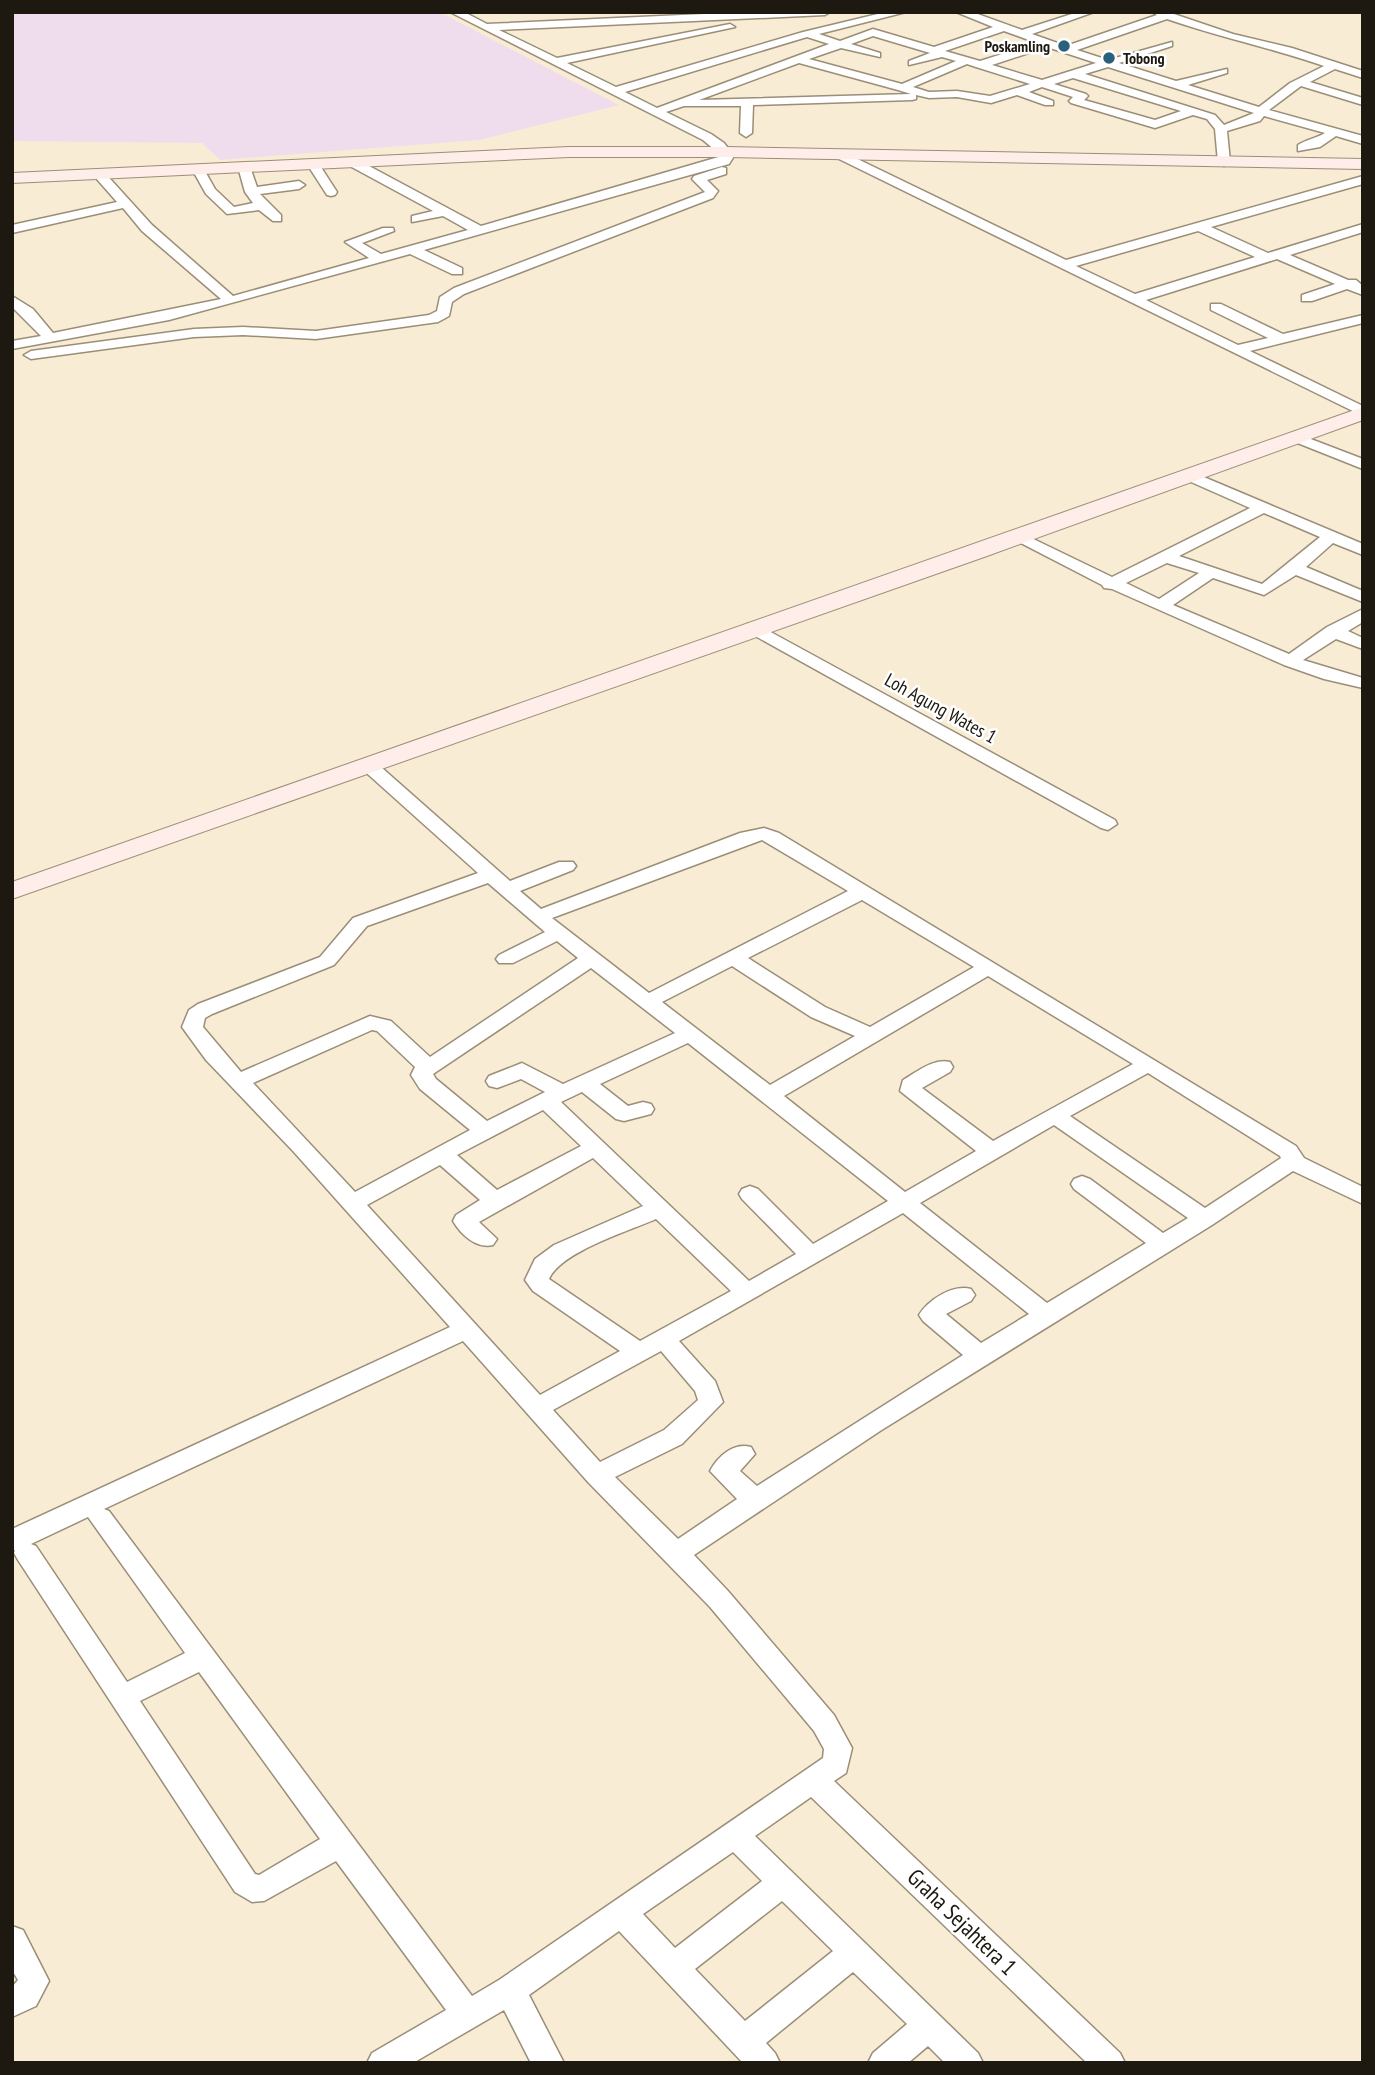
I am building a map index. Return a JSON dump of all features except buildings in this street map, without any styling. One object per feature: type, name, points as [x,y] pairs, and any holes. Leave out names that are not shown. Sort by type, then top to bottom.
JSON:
[{"type":"main road","points":[[12,178],[532,153],[724,152],[1224,159],[1363,164]]},
{"type":"main road","points":[[12,891],[1362,413]]},
{"type":"street","points":[[12,359],[194,333],[243,331],[316,335],[433,319],[444,313],[445,300],[459,290],[709,195],[712,191],[698,179],[733,167],[724,152],[656,112],[456,12]]},
{"type":"street","points":[[555,62],[723,23],[825,12]]},
{"type":"street","points":[[614,92],[763,46],[901,12]]},
{"type":"street","points":[[961,12],[1066,50],[1262,112],[1360,137]]},
{"type":"street","points":[[1022,34],[1089,12]]},
{"type":"street","points":[[1066,50],[1161,14],[1230,37],[1288,50],[1363,75]]},
{"type":"street","points":[[485,27],[723,23],[737,25],[780,15]]},
{"type":"street","points":[[723,23],[763,46],[795,59],[929,96]]},
{"type":"street","points":[[850,23],[936,53],[1083,97],[1075,100],[1143,122],[1160,123],[1191,112]]},
{"type":"street","points":[[913,63],[1002,28]]},
{"type":"street","points":[[676,104],[747,104],[955,94],[986,100],[1169,45],[1120,31]]},
{"type":"street","points":[[656,112],[873,32]]},
{"type":"street","points":[[807,34],[876,55]]},
{"type":"street","points":[[979,65],[1048,43]]},
{"type":"street","points":[[1144,53],[1163,59]]},
{"type":"street","points":[[902,88],[966,61]]},
{"type":"street","points":[[709,62],[749,77]]},
{"type":"street","points":[[748,64],[765,70]]},
{"type":"street","points":[[1221,129],[1256,120],[1270,102],[1299,82],[1335,65]]},
{"type":"street","points":[[1179,84],[1223,71]]},
{"type":"street","points":[[1105,84],[1141,72]]},
{"type":"street","points":[[1073,74],[1215,119],[1221,129],[1224,159]]},
{"type":"street","points":[[955,94],[981,82]]},
{"type":"street","points":[[1299,82],[1363,102]]},
{"type":"street","points":[[678,88],[698,95]]},
{"type":"street","points":[[1019,92],[1049,103]]},
{"type":"street","points":[[1165,103],[1203,92]]},
{"type":"street","points":[[746,133],[747,104]]},
{"type":"street","points":[[1302,148],[1310,143],[1316,144],[1335,132]]},
{"type":"street","points":[[12,345],[231,302],[480,231],[724,152]]},
{"type":"street","points":[[841,155],[1240,349],[1362,413]]},
{"type":"street","points":[[352,162],[480,231]]},
{"type":"street","points":[[313,164],[331,192]]},
{"type":"street","points":[[244,167],[251,192],[260,206],[277,218]]},
{"type":"street","points":[[198,169],[210,191],[231,211],[260,206]]},
{"type":"street","points":[[99,174],[176,256],[231,302]]},
{"type":"street","points":[[1064,265],[1363,180]]},
{"type":"street","points":[[1346,184],[1363,191]]},
{"type":"street","points":[[251,192],[299,185]]},
{"type":"street","points":[[12,229],[125,204]]},
{"type":"street","points":[[416,219],[444,212]]},
{"type":"street","points":[[1198,226],[1363,291]]},
{"type":"street","points":[[1134,299],[1362,229]]},
{"type":"street","points":[[380,259],[351,242],[388,231]]},
{"type":"street","points":[[412,250],[457,271]]},
{"type":"street","points":[[1307,298],[1363,278]]},
{"type":"street","points":[[14,303],[50,338]]},
{"type":"street","points":[[1216,307],[1279,338]]},
{"type":"street","points":[[1240,349],[1363,319]]},
{"type":"street","points":[[1295,437],[1363,465]]},
{"type":"street","points":[[1187,475],[1363,550]]},
{"type":"street","points":[[1110,584],[1262,508]]},
{"type":"street","points":[[1017,537],[1159,606],[1290,661],[1363,683]]},
{"type":"street","points":[[1166,556],[1262,590],[1295,568],[1331,537]]},
{"type":"street","points":[[1295,568],[1363,597]]},
{"type":"street","points":[[1159,606],[1212,572]]},
{"type":"street","points":[[1290,661],[1363,614]]},
{"type":"street","name":"Loh Agung Wates 1","points":[[754,628],[1108,824]]},
{"type":"street","points":[[1333,631],[1363,643]]},
{"type":"street","points":[[367,764],[538,917],[769,1095],[1044,1314]]},
{"type":"street","points":[[538,917],[755,835],[764,834],[780,841],[1149,1063],[1288,1151],[1293,1157],[1292,1161]]},
{"type":"street","points":[[508,889],[566,866]]},
{"type":"street","points":[[383,2063],[510,1990],[814,1781],[836,1764],[838,1748],[794,1686],[719,1598],[597,1475],[191,1027],[196,1015],[248,991],[327,961],[335,955],[351,928],[360,922],[491,875]]},
{"type":"street","points":[[649,1002],[735,960],[862,892]]},
{"type":"street","points":[[506,959],[558,933]]},
{"type":"street","points":[[485,1131],[428,1084],[422,1075],[427,1066],[592,958]]},
{"type":"street","points":[[735,960],[818,1012],[870,1035]]},
{"type":"street","points":[[769,1095],[989,967]]},
{"type":"street","points":[[239,1081],[370,1023],[384,1026],[427,1066]]},
{"type":"street","points":[[352,1203],[485,1131],[689,1034]]},
{"type":"street","points":[[538,1407],[747,1293],[1149,1063]]},
{"type":"street","points":[[942,1067],[911,1085],[911,1091],[992,1152]]},
{"type":"street","points":[[497,1081],[522,1070],[555,1097],[597,1147],[747,1293]]},
{"type":"street","points":[[585,1083],[624,1114],[643,1109]]},
{"type":"street","points":[[1055,1116],[1204,1219]]},
{"type":"street","points":[[485,1239],[464,1221],[495,1201],[597,1147]]},
{"type":"street","points":[[443,1155],[495,1201]]},
{"type":"street","points":[[1292,1161],[1363,1196]]},
{"type":"street","points":[[676,1553],[754,1499],[1044,1314],[1161,1242],[1204,1219],[1292,1161]]},
{"type":"street","points":[[1082,1184],[1161,1242]]},
{"type":"street","points":[[750,1194],[810,1255]]},
{"type":"street","points":[[639,1352],[541,1285],[537,1279],[538,1271],[562,1251],[660,1208]]},
{"type":"street","points":[[964,1295],[934,1310],[931,1315],[980,1356]]},
{"type":"street","points":[[338,1844],[264,1888],[252,1889],[236,1872],[123,1697],[20,1547],[465,1330]]},
{"type":"street","points":[[597,1475],[673,1437],[712,1402],[706,1387],[664,1339]]},
{"type":"street","points":[[742,1454],[723,1471],[754,1499]]},
{"type":"street","points":[[100,1518],[204,1656],[338,1844],[468,2015]]},
{"type":"street","points":[[123,1697],[204,1656]]},
{"type":"street","name":"Graha Sejahtera 1","points":[[814,1781],[1110,2063]]},
{"type":"street","points":[[735,1835],[967,2063]]},
{"type":"street","points":[[674,1967],[783,1882]]},
{"type":"street","points":[[622,1913],[754,2052],[855,1952]]},
{"type":"street","points":[[12,1940],[34,1981],[25,1996],[12,2003]]},
{"type":"street","points":[[510,1990],[548,2063]]},
{"type":"street","points":[[884,2063],[929,2025]]},
{"type":"shaded area","points":[[12,12],[439,12],[619,105],[479,140],[220,160],[202,143],[12,141]]},
{"type":"place","name":"Poskamling","points":[[1064,46]]},
{"type":"place","name":"Tobong","points":[[1109,58]]}]
